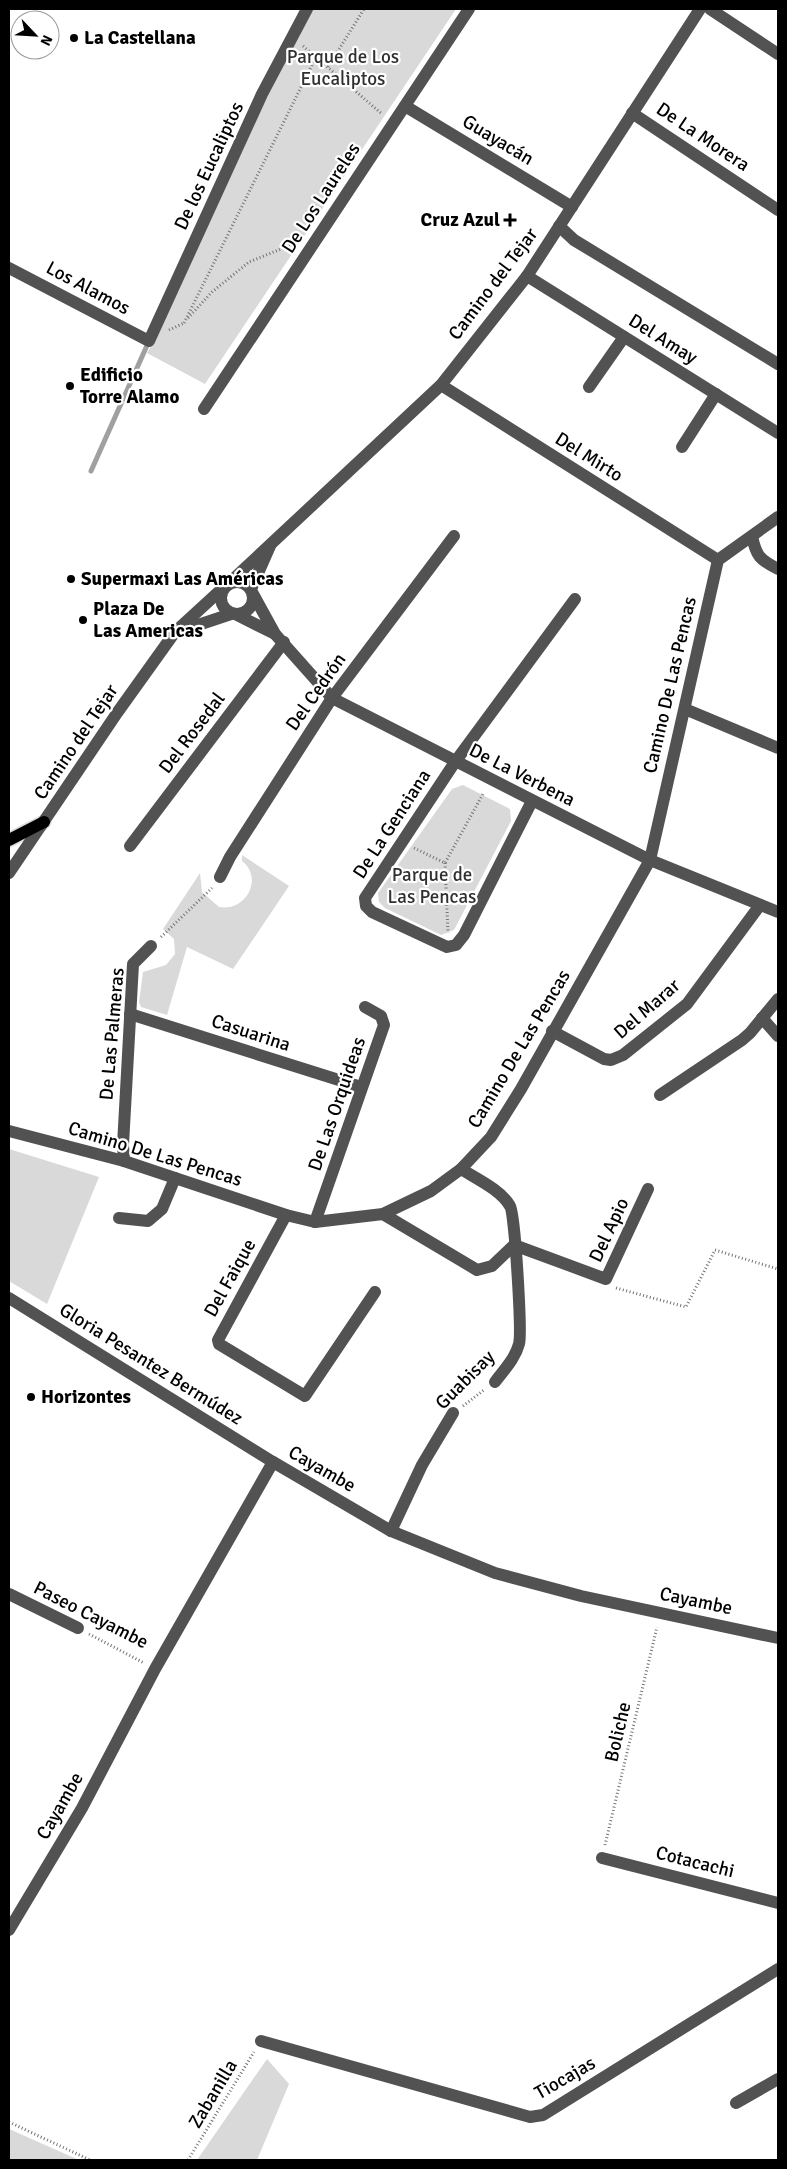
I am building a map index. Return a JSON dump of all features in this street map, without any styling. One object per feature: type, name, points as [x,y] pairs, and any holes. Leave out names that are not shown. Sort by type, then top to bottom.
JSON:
[{"type":"main road","points":[[9,840],[44,822]]},
{"type":"street","name":"De los Eucaliptos","points":[[149,341],[262,94],[308,9]]},
{"type":"street","name":"De Los Laureles","points":[[204,409],[392,122],[469,9]]},
{"type":"street","name":"Camino del Tejar","points":[[9,873],[117,713],[175,632],[441,385],[527,276],[700,9]]},
{"type":"street","points":[[710,9],[778,54]]},
{"type":"street","name":"Guayacán","points":[[404,106],[572,207]]},
{"type":"street","name":"De La Morera","points":[[632,112],[778,210]]},
{"type":"street","points":[[559,226],[574,240],[778,364]]},
{"type":"street","name":"Los Alamos","points":[[9,268],[149,341]]},
{"type":"street","name":"Del Amay","points":[[527,276],[778,434]]},
{"type":"street","points":[[589,387],[624,337]]},
{"type":"street","name":"Del Mirto","points":[[441,385],[718,560]]},
{"type":"street","points":[[682,447],[716,394]]},
{"type":"street","points":[[718,560],[778,517]]},
{"type":"street","name":"Del Cedrón","points":[[220,877],[230,857],[332,698],[454,536]]},
{"type":"street","points":[[752,536],[754,550],[763,562],[778,569]]},
{"type":"street","name":"Camino del Tejar","points":[[252,592],[271,544]]},
{"type":"street","name":"Camino De Las Pencas","points":[[9,1131],[124,1161],[286,1215],[315,1222],[383,1214],[431,1191],[461,1169],[490,1137],[521,1090],[552,1031],[650,860],[718,560]]},
{"type":"street","points":[[175,632],[234,614],[250,608],[252,592],[243,582],[232,582],[225,586],[221,603],[234,614]]},
{"type":"street","name":"De La Verbena","points":[[252,592],[279,638],[332,698],[650,860],[778,912]]},
{"type":"street","name":"De La Genciana","points":[[447,947],[372,912],[366,906],[365,898],[455,762],[575,599]]},
{"type":"street","name":"De La Verbena","points":[[234,614],[279,638]]},
{"type":"street","name":"Del Rosedal","points":[[130,846],[279,638]]},
{"type":"street","points":[[685,709],[778,748]]},
{"type":"street","points":[[447,947],[456,945],[464,935],[532,801]]},
{"type":"street","name":"Del Marar","points":[[552,1031],[604,1059],[611,1060],[623,1055],[687,1004],[760,905]]},
{"type":"street","name":"De Las Palmeras","points":[[124,1161],[123,1144],[133,964],[151,946]]},
{"type":"street","points":[[660,1095],[742,1040],[778,999]]},
{"type":"street","name":"De Las Orquideas","points":[[315,1222],[384,1026],[381,1016],[365,1007]]},
{"type":"street","name":"Casuarina","points":[[130,1014],[361,1087]]},
{"type":"street","points":[[762,1018],[778,1036]]},
{"type":"street","name":"Guabisay","points":[[461,1169],[496,1192],[510,1206],[515,1221],[514,1246],[522,1328],[520,1343],[515,1356],[494,1382]]},
{"type":"street","points":[[119,1218],[148,1221],[162,1209],[175,1178]]},
{"type":"street","name":"Del Apio","points":[[514,1246],[606,1279],[648,1189]]},
{"type":"street","points":[[383,1214],[477,1270],[492,1266],[514,1246]]},
{"type":"street","name":"Del Faique","points":[[286,1215],[218,1340],[219,1344],[305,1396],[375,1292]]},
{"type":"street","name":"Gloria Pesantez Bermúdez","points":[[9,1298],[273,1462]]},
{"type":"street","name":"Guabisay","points":[[391,1531],[422,1464],[453,1413]]},
{"type":"street","name":"Cayambe","points":[[9,1930],[82,1808],[156,1669],[273,1462],[391,1531],[495,1573],[581,1596],[778,1638]]},
{"type":"street","name":"Paseo Cayambe","points":[[9,1594],[78,1628]]},
{"type":"street","name":"Cotacachi","points":[[602,1858],[778,1903]]},
{"type":"street","name":"Tiocajas","points":[[261,2042],[530,2117],[543,2115],[778,1969]]},
{"type":"street","points":[[736,2103],[778,2079]]},
{"type":"path","points":[[328,67],[364,9]]},
{"type":"path","points":[[294,38],[392,122]]},
{"type":"path","points":[[184,323],[316,57]]},
{"type":"path","points":[[149,341],[184,323],[212,292],[249,262],[298,243],[311,248]]},
{"type":"path","points":[[447,947],[445,863],[483,794]]},
{"type":"path","points":[[411,846],[445,863]]},
{"type":"path","points":[[151,946],[205,897],[220,877]]},
{"type":"path","points":[[606,1279],[616,1288],[686,1307],[715,1250],[778,1269]]},
{"type":"path","name":"Guabisay","points":[[453,1413],[494,1382]]},
{"type":"path","name":"Boliche","points":[[602,1858],[660,1612]]},
{"type":"path","name":"Paseo Cayambe","points":[[78,1628],[156,1669]]},
{"type":"path","name":"Zabanilla","points":[[188,2160],[261,2042]]},
{"type":"path","points":[[9,2122],[90,2160]]},
{"type":"green space","name":"Parque de Los Eucaliptos","points":[[305,9],[456,9],[205,384],[147,353],[157,336]]},
{"type":"green space","name":"Parque de Las Pencas","points":[[463,785],[510,809],[511,821],[454,930],[441,935],[385,908],[379,902],[378,893],[452,789]]},
{"type":"green space","points":[[242,855],[289,886],[233,969],[187,947],[167,1015],[141,1007],[139,1002],[143,972],[166,965],[175,954],[174,939],[163,929],[200,873],[202,892],[219,907],[229,907],[237,904],[249,892],[252,884],[251,876],[248,868],[242,861]]},
{"type":"green space","points":[[9,1149],[99,1177],[47,1304],[9,1281]]},
{"type":"green space","points":[[267,2059],[289,2084],[257,2160],[197,2160]]},
{"type":"green space","points":[[9,2129],[79,2160],[9,2160]]},
{"type":"waterway","name":"De los Eucaliptos","points":[[91,471],[149,341]]},
{"type":"place","name":"La Castellana","points":[[74,38]]},
{"type":"place","name":"Cruz Azul","points":[[510,220]]},
{"type":"place","name":"Edificio Torre Alamo","points":[[70,386]]},
{"type":"place","name":"Supermaxi Las Américas","points":[[71,579]]},
{"type":"place","name":"Plaza De Las Americas","points":[[83,620]]},
{"type":"place","name":"Horizontes","points":[[31,1397]]}]
